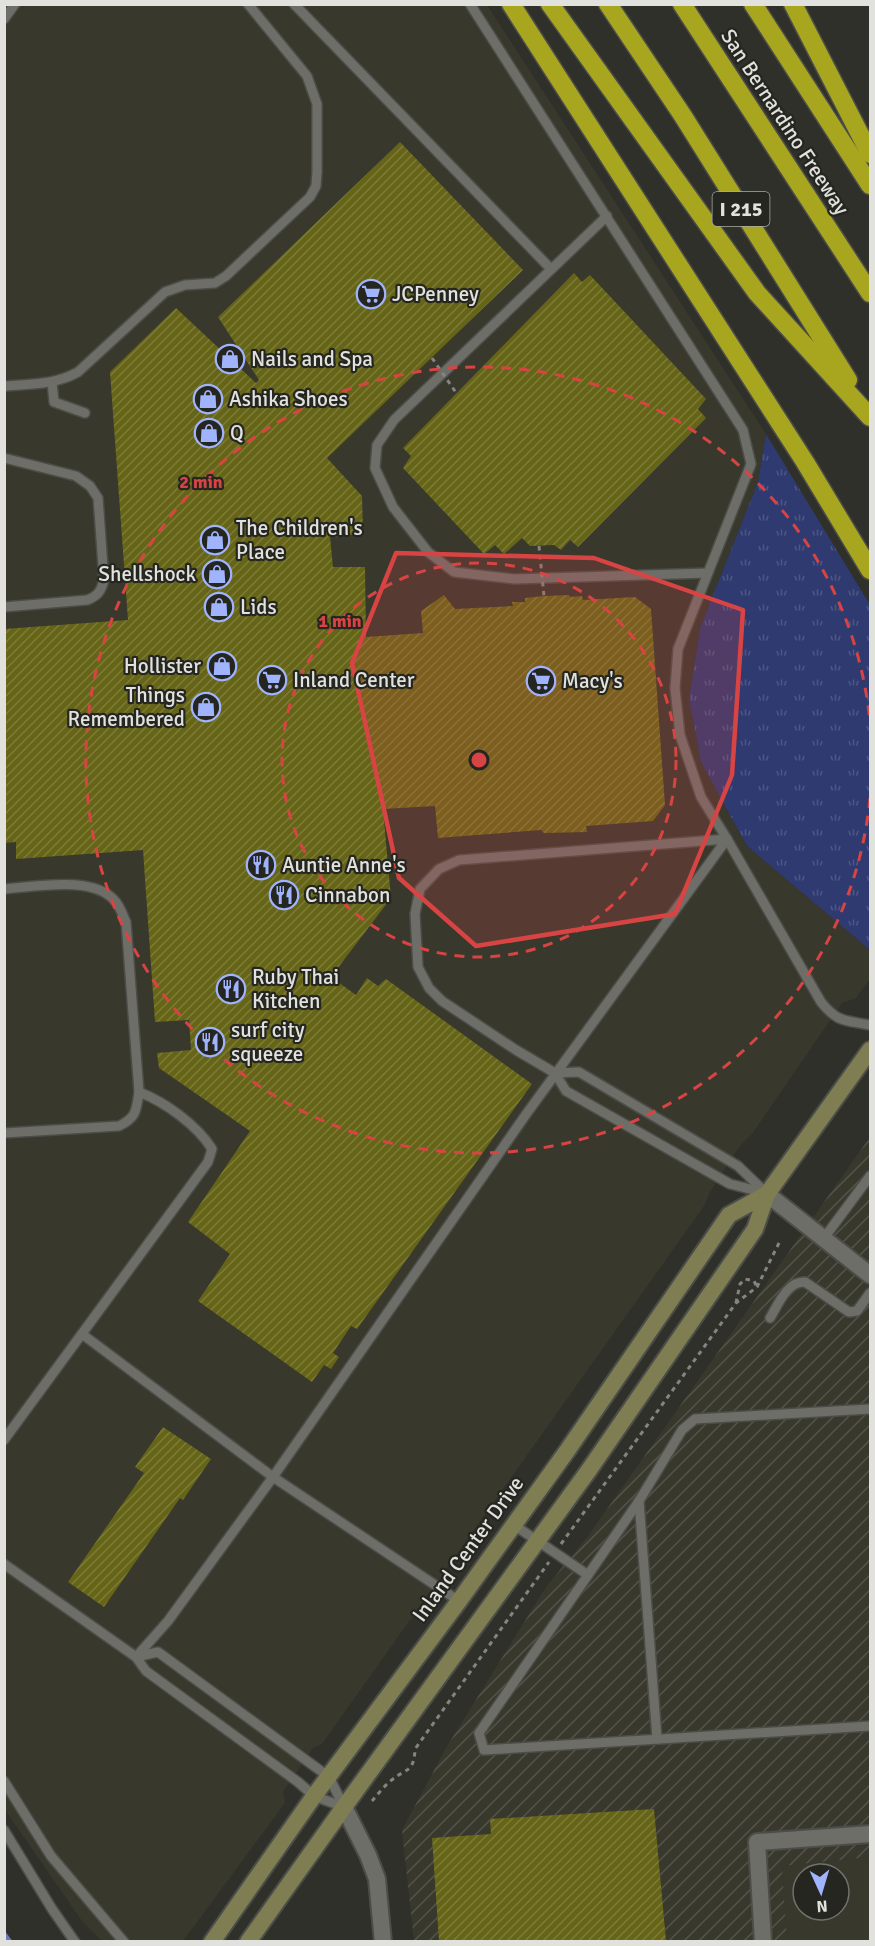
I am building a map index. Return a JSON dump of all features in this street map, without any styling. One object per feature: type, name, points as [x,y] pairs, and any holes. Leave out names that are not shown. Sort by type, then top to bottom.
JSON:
[{"type":"highway","points":[[511,4],[805,462],[870,570]]},
{"type":"highway","points":[[550,4],[757,292],[870,416]]},
{"type":"highway","name":"I 215","points":[[608,4],[683,116],[870,416]]},
{"type":"highway","name":"San Bernardino Freeway","points":[[682,4],[870,293]]},
{"type":"highway","points":[[793,4],[870,154]]},
{"type":"highway","points":[[755,8],[870,185]]},
{"type":"main road","name":"Inland Center Drive","points":[[248,1941],[538,1542],[755,1229],[767,1194],[870,1050]]},
{"type":"main road","name":"Inland Center Drive","points":[[212,1941],[314,1796],[514,1525],[729,1215],[767,1194]]},
{"type":"street","points":[[767,1194],[870,1275]]},
{"type":"street","points":[[344,1807],[368,1855],[377,1879],[383,1941]]},
{"type":"street","points":[[763,1941],[757,1842],[870,1834]]},
{"type":"lane","points":[[4,19],[15,4]]},
{"type":"lane","points":[[4,386],[52,382],[65,379],[78,372],[165,292],[185,285],[215,283],[226,276],[310,197],[316,186],[317,104],[307,76],[248,4]]},
{"type":"lane","points":[[294,4],[551,269]]},
{"type":"lane","points":[[470,4],[742,430],[751,464],[678,649],[675,688],[680,735],[689,768],[701,797],[820,1002],[831,1014],[840,1019],[870,1025]]},
{"type":"lane","points":[[607,216],[394,420],[377,445],[375,468],[393,507],[428,552],[454,572],[514,579],[708,573]]},
{"type":"lane","points":[[52,382],[54,402],[85,413]]},
{"type":"lane","points":[[4,458],[76,476],[90,486],[98,498],[104,580],[101,591],[95,597],[87,600],[4,608]]},
{"type":"lane","points":[[136,1657],[168,1621],[273,1477],[555,1073],[727,839]]},
{"type":"lane","points":[[727,839],[459,860],[439,869],[420,889],[415,914],[418,967],[429,987],[442,1001],[555,1073],[566,1090],[730,1184],[767,1194]]},
{"type":"lane","points":[[4,889],[75,885],[96,888],[115,901],[126,922],[139,1092],[132,1120],[119,1126],[4,1133]]},
{"type":"lane","points":[[555,1073],[579,1072],[738,1166],[767,1194]]},
{"type":"lane","points":[[4,1440],[208,1162],[212,1149],[203,1135],[157,1099],[139,1092]]},
{"type":"lane","points":[[824,1238],[870,1176]]},
{"type":"lane","points":[[770,1317],[790,1286],[799,1281],[805,1282],[849,1312],[857,1311],[870,1293]]},
{"type":"lane","points":[[82,1334],[273,1477],[459,1601]]},
{"type":"lane","points":[[870,1409],[695,1419],[682,1430],[639,1500],[479,1733],[484,1750],[870,1726]]},
{"type":"lane","points":[[639,1500],[657,1739]]},
{"type":"lane","points":[[514,1525],[588,1575]]},
{"type":"lane","points":[[4,1564],[136,1657],[146,1671],[314,1796],[344,1807]]},
{"type":"lane","points":[[136,1657],[158,1652],[329,1777],[344,1807]]},
{"type":"lane","points":[[4,1780],[51,1856],[124,1941]]},
{"type":"lane","points":[[4,1830],[52,1909],[75,1941]]},
{"type":"path","points":[[432,358],[457,394]]},
{"type":"path","points":[[539,546],[544,596]]},
{"type":"path","points":[[372,1801],[394,1778],[411,1766],[415,1749],[556,1552],[736,1303],[757,1287],[781,1239]]},
{"type":"path","points":[[736,1303],[740,1284],[745,1279],[754,1281],[757,1287]]},
{"type":"highlighted area","points":[[396,553],[594,558],[743,610],[732,775],[675,914],[476,946],[399,878],[352,663]]},
{"type":"shaded area","points":[[4,5],[487,5],[766,434],[758,482],[700,628],[689,699],[701,762],[747,846],[870,950],[870,979],[856,998],[842,1003],[752,1134],[739,1147],[710,1192],[704,1206],[322,1744],[313,1748],[283,1792],[285,1803],[183,1941],[102,1941],[82,1921],[5,1810]]},
{"type":"shaded area","points":[[870,1137],[870,1857],[821,1862],[791,1862],[791,1865],[782,1866],[787,1941],[414,1941],[402,1830],[446,1748],[546,1587],[588,1536]]},
{"type":"shaded area","points":[[870,1857],[870,1941],[787,1941],[782,1866],[791,1865],[791,1922],[851,1922],[851,1862],[821,1862]]},
{"type":"green space","points":[[766,434],[870,605],[870,950],[747,846],[701,762],[689,699],[700,628],[758,482]]},
{"type":"building","points":[[400,142],[523,270],[327,458],[362,496],[363,534],[330,537],[333,567],[365,567],[366,637],[423,633],[421,611],[444,595],[455,609],[513,606],[512,602],[525,602],[525,598],[544,596],[582,596],[583,600],[635,597],[651,609],[665,805],[653,821],[586,826],[587,832],[544,833],[541,830],[438,838],[435,806],[383,809],[391,898],[331,977],[356,995],[367,978],[378,986],[386,979],[532,1084],[357,1329],[351,1326],[333,1353],[339,1357],[331,1369],[324,1365],[312,1382],[198,1301],[230,1254],[188,1222],[250,1131],[159,1068],[157,1053],[191,1050],[189,1020],[155,1022],[143,850],[16,859],[16,842],[4,843],[4,629],[128,620],[110,372],[176,308],[256,383],[259,380],[218,317]]},
{"type":"building","points":[[574,273],[582,282],[590,275],[706,399],[698,409],[706,418],[578,547],[570,540],[561,550],[554,545],[530,546],[522,538],[504,554],[495,545],[484,554],[403,468],[411,456],[403,448]]},
{"type":"building","points":[[163,1427],[211,1459],[183,1500],[180,1498],[104,1607],[68,1582],[144,1473],[135,1467]]},
{"type":"building","points":[[654,1809],[666,1941],[439,1941],[432,1838],[491,1834],[490,1819]]},
{"type":"waterway","points":[[4,1934],[10,1942]]},
{"type":"place","name":"JCPenney","points":[[371,294]]},
{"type":"place","name":"Nails and Spa","points":[[230,359]]},
{"type":"place","name":"Ashika Shoes","points":[[208,399]]},
{"type":"place","name":"Q","points":[[209,433]]},
{"type":"place","name":"The Children's Place","points":[[215,540]]},
{"type":"place","name":"Shellshock","points":[[217,574]]},
{"type":"place","name":"Lids","points":[[219,607]]},
{"type":"place","name":"Hollister","points":[[222,666]]},
{"type":"place","name":"Inland Center","points":[[272,680]]},
{"type":"place","name":"Macy's","points":[[541,681]]},
{"type":"place","name":"Things Remembered","points":[[206,707]]},
{"type":"place","name":"Auntie Anne's","points":[[261,865]]},
{"type":"place","name":"Cinnabon","points":[[284,895]]},
{"type":"place","name":"Ruby Thai Kitchen","points":[[231,989]]},
{"type":"place","name":"surf city squeeze","points":[[210,1042]]}]
